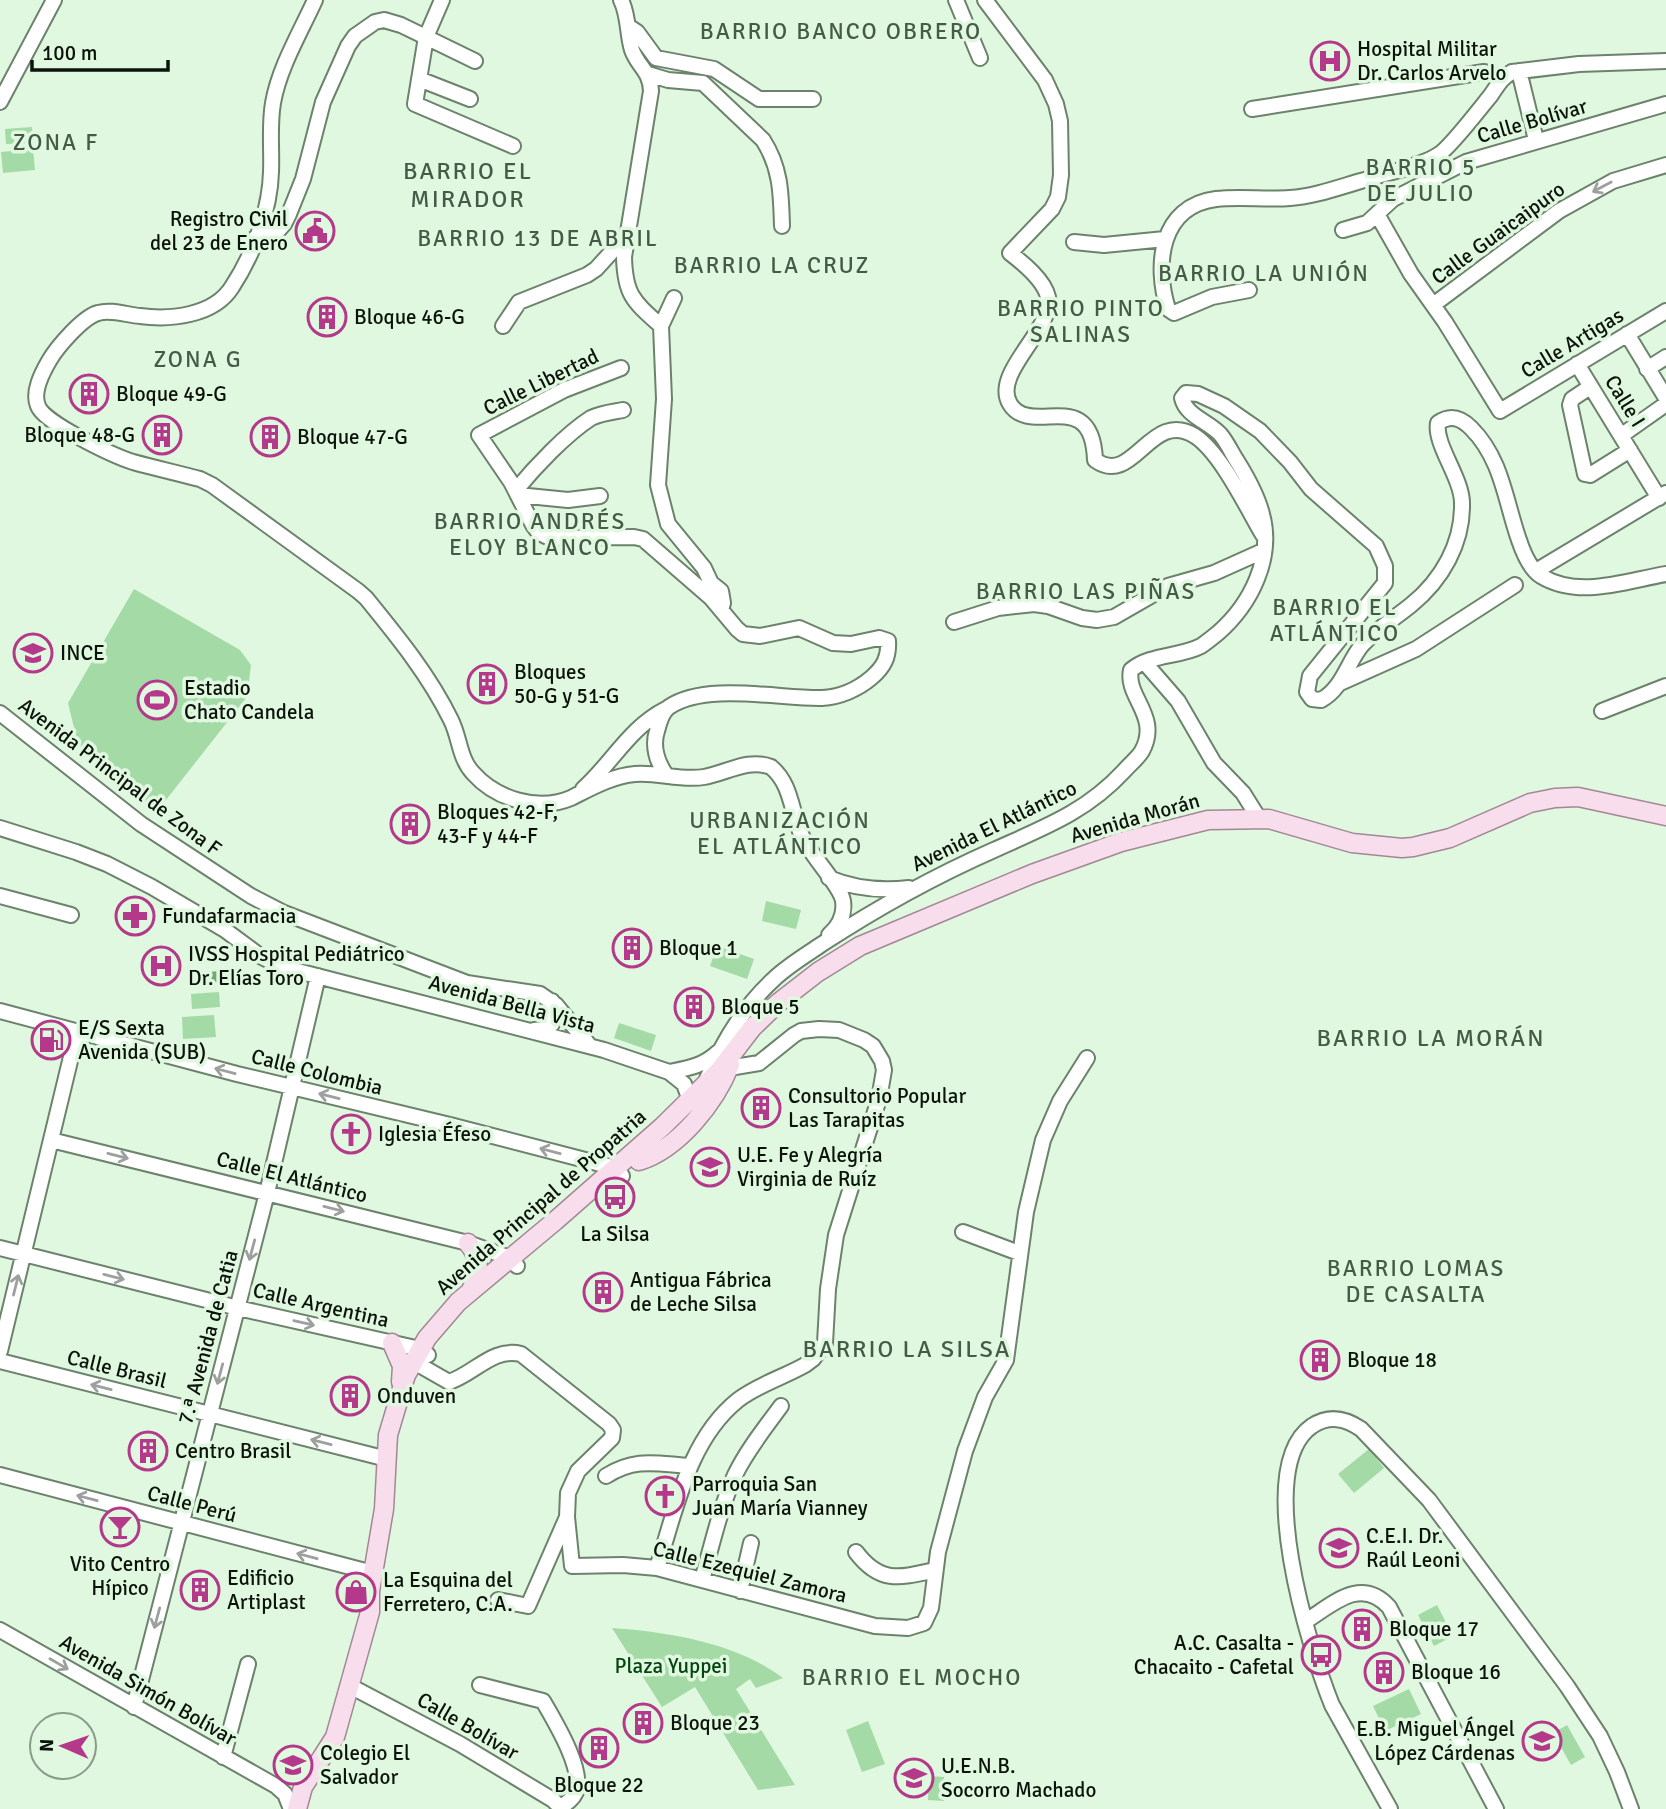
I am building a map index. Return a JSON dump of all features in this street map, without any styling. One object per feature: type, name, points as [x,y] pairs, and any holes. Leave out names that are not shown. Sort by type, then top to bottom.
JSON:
[{"type":"main road","name":"Avenida Morán","points":[[690,1100],[719,1071],[738,1044],[769,1011],[818,972],[860,946],[1032,874],[1121,842],[1193,822],[1258,817],[1352,843],[1402,848],[1450,838],[1530,803],[1555,798],[1578,797],[1666,816]]},
{"type":"main road","name":"Avenida Morán","points":[[639,1161],[654,1157],[691,1125],[717,1093],[738,1044]]},
{"type":"main road","points":[[691,1125],[699,1111],[705,1083]]},
{"type":"main road","points":[[639,1161],[681,1123],[691,1107],[690,1100]]},
{"type":"main road","name":"Avenida Principal de Propatria","points":[[387,1459],[398,1437],[409,1394],[423,1357],[440,1321],[619,1172],[690,1100]]},
{"type":"main road","name":"Avenida Principal de Propatria","points":[[619,1172],[639,1161]]},
{"type":"main road","points":[[465,1301],[477,1277],[478,1261],[468,1242]]},
{"type":"main road","points":[[392,1343],[402,1366],[400,1391]]},
{"type":"main road","name":"Avenida Principal de Propatria","points":[[297,1809],[308,1781],[335,1737],[370,1612],[371,1582],[384,1509],[388,1435],[400,1391],[423,1357]]},
{"type":"main road","name":"Avenida Principal de Propatria","points":[[326,1751],[326,1734],[371,1582]]},
{"type":"main road","name":"Avenida Principal de Propatria","points":[[308,1781],[313,1790],[308,1809]]},
{"type":"street","points":[[0,102],[54,0]]},
{"type":"street","points":[[315,0],[273,100],[270,188],[256,237],[232,289],[206,308],[173,317],[97,313],[85,321],[56,352],[43,372],[36,397],[40,412],[79,437],[117,456],[200,479],[212,485],[358,591],[414,659],[452,722],[467,766],[474,775],[493,789],[514,800],[537,803],[559,801],[625,775],[646,773],[696,778],[750,764],[771,767],[784,781],[802,836],[842,896],[844,909],[836,929],[813,950]]},
{"type":"street","points":[[442,0],[426,37],[414,101],[418,106],[513,146]]},
{"type":"street","points":[[621,0],[632,51],[648,74],[651,91],[624,257],[627,288],[640,307],[661,326]]},
{"type":"street","points":[[956,0],[980,58]]},
{"type":"street","points":[[985,0],[1045,80],[1056,104],[1061,140],[1061,185],[1055,204],[1010,253],[1040,282],[1048,300],[1043,321],[1029,341],[1008,382],[1005,391],[1008,401],[1021,414],[1064,416],[1081,422],[1087,427],[1094,441],[1095,460],[1109,467],[1119,466],[1130,460],[1155,436],[1182,431],[1194,435],[1217,460],[1263,543]]},
{"type":"street","points":[[256,237],[275,234],[289,214],[303,179],[323,102],[351,40],[375,22],[384,20],[452,47],[475,61]]},
{"type":"street","points":[[628,26],[637,32],[656,58],[714,69],[759,99],[813,99]]},
{"type":"street","points":[[1252,109],[1484,72],[1502,77],[1519,71],[1580,64],[1666,61]]},
{"type":"street","points":[[1519,71],[1536,141]]},
{"type":"street","points":[[648,74],[668,80],[703,83],[763,140],[779,173],[782,226]]},
{"type":"street","points":[[1249,290],[1212,297],[1174,313],[1168,309],[1162,275],[1165,239],[1174,223],[1196,204],[1217,199],[1291,198],[1322,194],[1439,155],[1491,95],[1502,77]]},
{"type":"street","points":[[419,79],[470,99]]},
{"type":"street","name":"Calle Bolívar","points":[[1343,230],[1367,223],[1385,205],[1406,192],[1466,162],[1666,104]]},
{"type":"street","points":[[1439,155],[1466,162]]},
{"type":"street","name":"Calle Guaicaipuro","points":[[1433,305],[1559,211],[1613,181],[1666,165]]},
{"type":"street","points":[[1396,171],[1406,192]]},
{"type":"street","points":[[1377,214],[1411,274],[1433,305]]},
{"type":"street","points":[[503,326],[519,302],[596,270],[629,233]]},
{"type":"street","points":[[1074,242],[1104,246],[1165,239]]},
{"type":"street","points":[[674,298],[661,326],[664,399],[657,473],[660,496],[668,524],[704,568],[711,583],[721,591],[721,610]]},
{"type":"street","name":"Calle Artigas","points":[[1433,305],[1500,411],[1666,310]]},
{"type":"street","points":[[1626,334],[1666,398]]},
{"type":"street","points":[[1647,369],[1666,357]]},
{"type":"street","name":"Calle I","points":[[1577,364],[1630,450],[1663,495]]},
{"type":"street","name":"Calle Libertad","points":[[517,492],[479,436],[564,390],[621,368]]},
{"type":"street","points":[[1590,387],[1572,399],[1570,405],[1584,472],[1588,475],[1630,450]]},
{"type":"street","points":[[1258,817],[1243,793],[1214,763],[1178,701],[1145,663],[1201,646],[1228,623],[1257,580],[1263,543],[1262,514],[1243,471],[1220,435],[1186,408],[1182,398],[1186,393],[1198,394],[1224,406],[1260,431],[1311,489],[1369,538],[1381,556],[1386,575],[1385,583],[1310,676],[1307,683],[1309,696],[1321,700],[1340,683],[1416,649],[1515,585]]},
{"type":"street","points":[[1622,435],[1666,404]]},
{"type":"street","points":[[517,492],[537,466],[582,425],[599,415],[623,410]]},
{"type":"street","points":[[1340,683],[1358,650],[1367,640],[1434,583],[1456,545],[1462,503],[1454,471],[1437,434],[1441,421],[1460,419],[1484,444],[1500,474],[1521,545],[1536,571],[1557,583],[1579,588],[1666,574]]},
{"type":"street","points":[[517,492],[533,525],[543,536],[643,539],[683,572],[737,629],[751,636],[799,628],[833,643],[884,638],[888,644],[886,660],[867,681],[840,695],[824,698],[761,694],[707,695],[666,709],[650,717],[576,794]]},
{"type":"street","points":[[517,492],[568,500],[600,496]]},
{"type":"street","points":[[1536,571],[1663,495]]},
{"type":"street","points":[[954,622],[998,608],[1034,604],[1082,618],[1097,620],[1114,617],[1168,586],[1214,573],[1263,543]]},
{"type":"street","name":"Avenida El Atlántico","points":[[705,1083],[719,1051],[738,1020],[776,977],[862,918],[917,887],[1061,820],[1112,785],[1142,751],[1147,736],[1145,714],[1130,678],[1131,670],[1145,663]]},
{"type":"street","points":[[1602,711],[1666,686]]},
{"type":"street","points":[[666,709],[657,730],[655,749],[659,764],[667,776]]},
{"type":"street","name":"Avenida Principal de Zona F","points":[[0,713],[141,824],[251,896],[284,913],[467,983],[523,990],[540,994],[552,1001]]},
{"type":"street","name":"Avenida Bella Vista","points":[[0,828],[107,864],[152,887],[225,930],[260,956],[282,967],[589,1045],[669,1072]]},
{"type":"street","points":[[829,878],[841,883],[876,889],[917,887]]},
{"type":"street","points":[[0,896],[71,915]]},
{"type":"street","name":"7.ª Avenida de Catia","points":[[134,1707],[267,1193],[318,976]]},
{"type":"street","points":[[526,1030],[544,1030],[552,1024],[555,1016],[552,1001]]},
{"type":"street","points":[[552,1001],[589,1045]]},
{"type":"street","name":"Calle Colombia","points":[[0,1011],[619,1172]]},
{"type":"street","points":[[657,1567],[690,1466],[712,1429],[739,1399],[805,1365],[825,1343],[828,1289],[836,1235],[879,1099],[884,1070],[880,1055],[873,1046],[850,1033],[831,1029],[801,1031],[759,1063],[729,1068]]},
{"type":"street","points":[[0,1351],[77,1032]]},
{"type":"street","points":[[669,1072],[708,1062],[719,1051]]},
{"type":"street","points":[[856,1552],[868,1566],[888,1576],[915,1575],[935,1570],[965,1451],[985,1397],[1006,1360],[1019,1254],[1043,1140],[1060,1101],[1087,1058]]},
{"type":"street","points":[[669,1072],[684,1084],[690,1100]]},
{"type":"street","name":"Calle El Atlántico","points":[[51,1140],[468,1242],[514,1262]]},
{"type":"street","points":[[963,1232],[1019,1254]]},
{"type":"street","name":"Calle Argentina","points":[[0,1248],[237,1308],[392,1343],[423,1357],[449,1382],[494,1356],[509,1352],[521,1354],[609,1423],[613,1430],[612,1438],[578,1471],[571,1482],[566,1504],[567,1517]]},
{"type":"street","name":"Calle Brasil","points":[[0,1362],[387,1459]]},
{"type":"street","points":[[702,1580],[722,1509],[736,1474],[749,1450],[781,1406]]},
{"type":"street","points":[[1390,1809],[1332,1706],[1311,1647],[1289,1552],[1288,1474],[1291,1454],[1303,1433],[1321,1421],[1340,1419],[1361,1429],[1429,1500],[1567,1686],[1600,1736],[1630,1809]]},
{"type":"street","points":[[606,1476],[623,1466],[638,1463],[690,1466]]},
{"type":"street","name":"Calle Perú","points":[[0,1475],[181,1523],[371,1582]]},
{"type":"street","points":[[498,1600],[528,1606],[567,1517]]},
{"type":"street","name":"Calle Ezequiel Zamora","points":[[567,1517],[572,1566],[623,1564],[657,1567],[875,1626],[908,1628],[924,1623],[931,1608],[935,1570]]},
{"type":"street","points":[[740,1591],[751,1544]]},
{"type":"street","points":[[1306,1621],[1352,1593],[1373,1594],[1382,1600],[1408,1643],[1496,1809]]},
{"type":"street","name":"Avenida Simón Bolívar","points":[[0,1630],[276,1786],[285,1794],[291,1809]]},
{"type":"street","points":[[223,1757],[248,1664]]},
{"type":"street","points":[[480,1685],[543,1701],[578,1775],[577,1791],[562,1808]]},
{"type":"street","name":"Calle Bolívar","points":[[349,1686],[460,1744],[562,1808]]},
{"type":"street","name":"Avenida Simón Bolívar","points":[[276,1786],[308,1781]]},
{"type":"green space","points":[[32,127],[33,143],[6,144],[5,129]]},
{"type":"green space","points":[[33,149],[35,170],[3,173],[1,152]]},
{"type":"green space","name":"Estadio Chato Candela","points":[[134,589],[240,650],[251,665],[247,697],[158,810],[93,765],[77,740],[68,703]]},
{"type":"green space","points":[[766,901],[801,910],[796,929],[762,921]]},
{"type":"green space","points":[[717,946],[754,959],[747,979],[710,966]]},
{"type":"green space","points":[[219,992],[220,1007],[192,1009],[191,994]]},
{"type":"green space","points":[[214,1015],[216,1037],[183,1039],[182,1017]]},
{"type":"green space","points":[[619,1023],[656,1035],[651,1051],[614,1038]]},
{"type":"green space","points":[[1369,1449],[1384,1468],[1354,1493],[1338,1474]]},
{"type":"green space","points":[[1437,1605],[1453,1636],[1434,1646],[1418,1615]]},
{"type":"green space","name":"Plaza Yuppei","points":[[612,1628],[702,1641],[745,1656],[783,1678],[756,1688],[750,1679],[736,1689],[795,1785],[758,1790],[695,1687],[662,1707]]},
{"type":"green space","points":[[1409,1689],[1421,1714],[1385,1731],[1373,1706]]},
{"type":"green space","points":[[868,1721],[885,1764],[862,1772],[846,1730]]},
{"type":"green space","points":[[1567,1725],[1585,1757],[1571,1765],[1553,1733]]},
{"type":"green space","points":[[929,1776],[944,1777],[944,1801],[928,1800]]},
{"type":"shaded area","points":[[219,971],[220,982],[199,983],[199,973]]},
{"type":"place","name":"Hospital Militar Dr. Carlos Arvelo","points":[[1330,61]]},
{"type":"place","name":"Registro Civil del 23 de Enero","points":[[315,231]]},
{"type":"place","name":"Bloque 46-G","points":[[327,317]]},
{"type":"place","name":"Bloque 49-G","points":[[89,394]]},
{"type":"place","name":"Bloque 48-G","points":[[162,435]]},
{"type":"place","name":"Bloque 47-G","points":[[270,437]]},
{"type":"place","name":"INCE","points":[[33,653]]},
{"type":"place","name":"Bloques 50-G y 51-G","points":[[487,684]]},
{"type":"place","name":"Estadio Chato Candela","points":[[157,700]]},
{"type":"place","name":"Bloques 42-F, 43-F y 44-F","points":[[410,824]]},
{"type":"place","name":"Fundafarmacia","points":[[135,916]]},
{"type":"place","name":"Bloque 1","points":[[632,948]]},
{"type":"place","name":"IVSS Hospital Pediátrico Dr. Elías Toro","points":[[161,966]]},
{"type":"place","name":"Bloque 5","points":[[694,1007]]},
{"type":"place","name":"E/S Sexta Avenida (SUB)","points":[[51,1040]]},
{"type":"place","name":"Consultorio Popular Las Tarapitas","points":[[761,1108]]},
{"type":"place","name":"Iglesia Éfeso","points":[[351,1134]]},
{"type":"place","name":"U.E. Fe y Alegría Virginia de Ruíz","points":[[710,1167]]},
{"type":"place","name":"La Silsa","points":[[615,1197]]},
{"type":"place","name":"Antigua Fábrica de Leche Silsa","points":[[603,1292]]},
{"type":"place","name":"Bloque 18","points":[[1320,1360]]},
{"type":"place","name":"Onduven","points":[[350,1396]]},
{"type":"place","name":"Centro Brasil","points":[[148,1451]]},
{"type":"place","name":"Parroquia San Juan María Vianney","points":[[665,1496]]},
{"type":"place","name":"Vito Centro Hípico","points":[[120,1527]]},
{"type":"place","name":"C.E.I. Dr. Raúl Leoni","points":[[1339,1548]]},
{"type":"place","name":"Edificio Artiplast","points":[[200,1590]]},
{"type":"place","name":"La Esquina del Ferretero, C.A.","points":[[356,1592]]},
{"type":"place","name":"Bloque 17","points":[[1362,1629]]},
{"type":"place","name":"A.C. Casalta - Chacaito - Cafetal","points":[[1321,1655]]},
{"type":"place","name":"Bloque 16","points":[[1384,1672]]},
{"type":"place","name":"Bloque 23","points":[[643,1723]]},
{"type":"place","name":"E.B. Miguel Ángel López Cárdenas","points":[[1542,1741]]},
{"type":"place","name":"Bloque 22","points":[[599,1748]]},
{"type":"place","name":"Colegio El Salvador","points":[[293,1765]]},
{"type":"place","name":"U.E.N.B. Socorro Machado","points":[[914,1778]]},
{"type":"district","name":"BARRIO BANCO OBRERO","points":[[841,31]]},
{"type":"district","name":"ZONA F","points":[[56,142]]},
{"type":"district","name":"BARRIO 5 DE JULIO","points":[[1421,180]]},
{"type":"district","name":"BARRIO EL MIRADOR","points":[[468,185]]},
{"type":"district","name":"BARRIO 13 DE ABRIL","points":[[538,238]]},
{"type":"district","name":"BARRIO LA CRUZ","points":[[772,265]]},
{"type":"district","name":"BARRIO LA UNIÓN","points":[[1264,273]]},
{"type":"district","name":"BARRIO PINTO SALINAS","points":[[1081,321]]},
{"type":"district","name":"ZONA G","points":[[198,359]]},
{"type":"district","name":"BARRIO ANDRÉS ELOY BLANCO","points":[[530,534]]},
{"type":"district","name":"BARRIO LAS PIÑAS","points":[[1086,591]]},
{"type":"district","name":"BARRIO EL ATLÁNTICO","points":[[1335,620]]},
{"type":"district","name":"URBANIZACIÓN EL ATLÁNTICO","points":[[780,833]]},
{"type":"district","name":"BARRIO LA MORÁN","points":[[1431,1038]]},
{"type":"district","name":"BARRIO LOMAS DE CASALTA","points":[[1416,1281]]},
{"type":"district","name":"BARRIO LA SILSA","points":[[907,1349]]},
{"type":"district","name":"BARRIO EL MOCHO","points":[[912,1677]]}]
